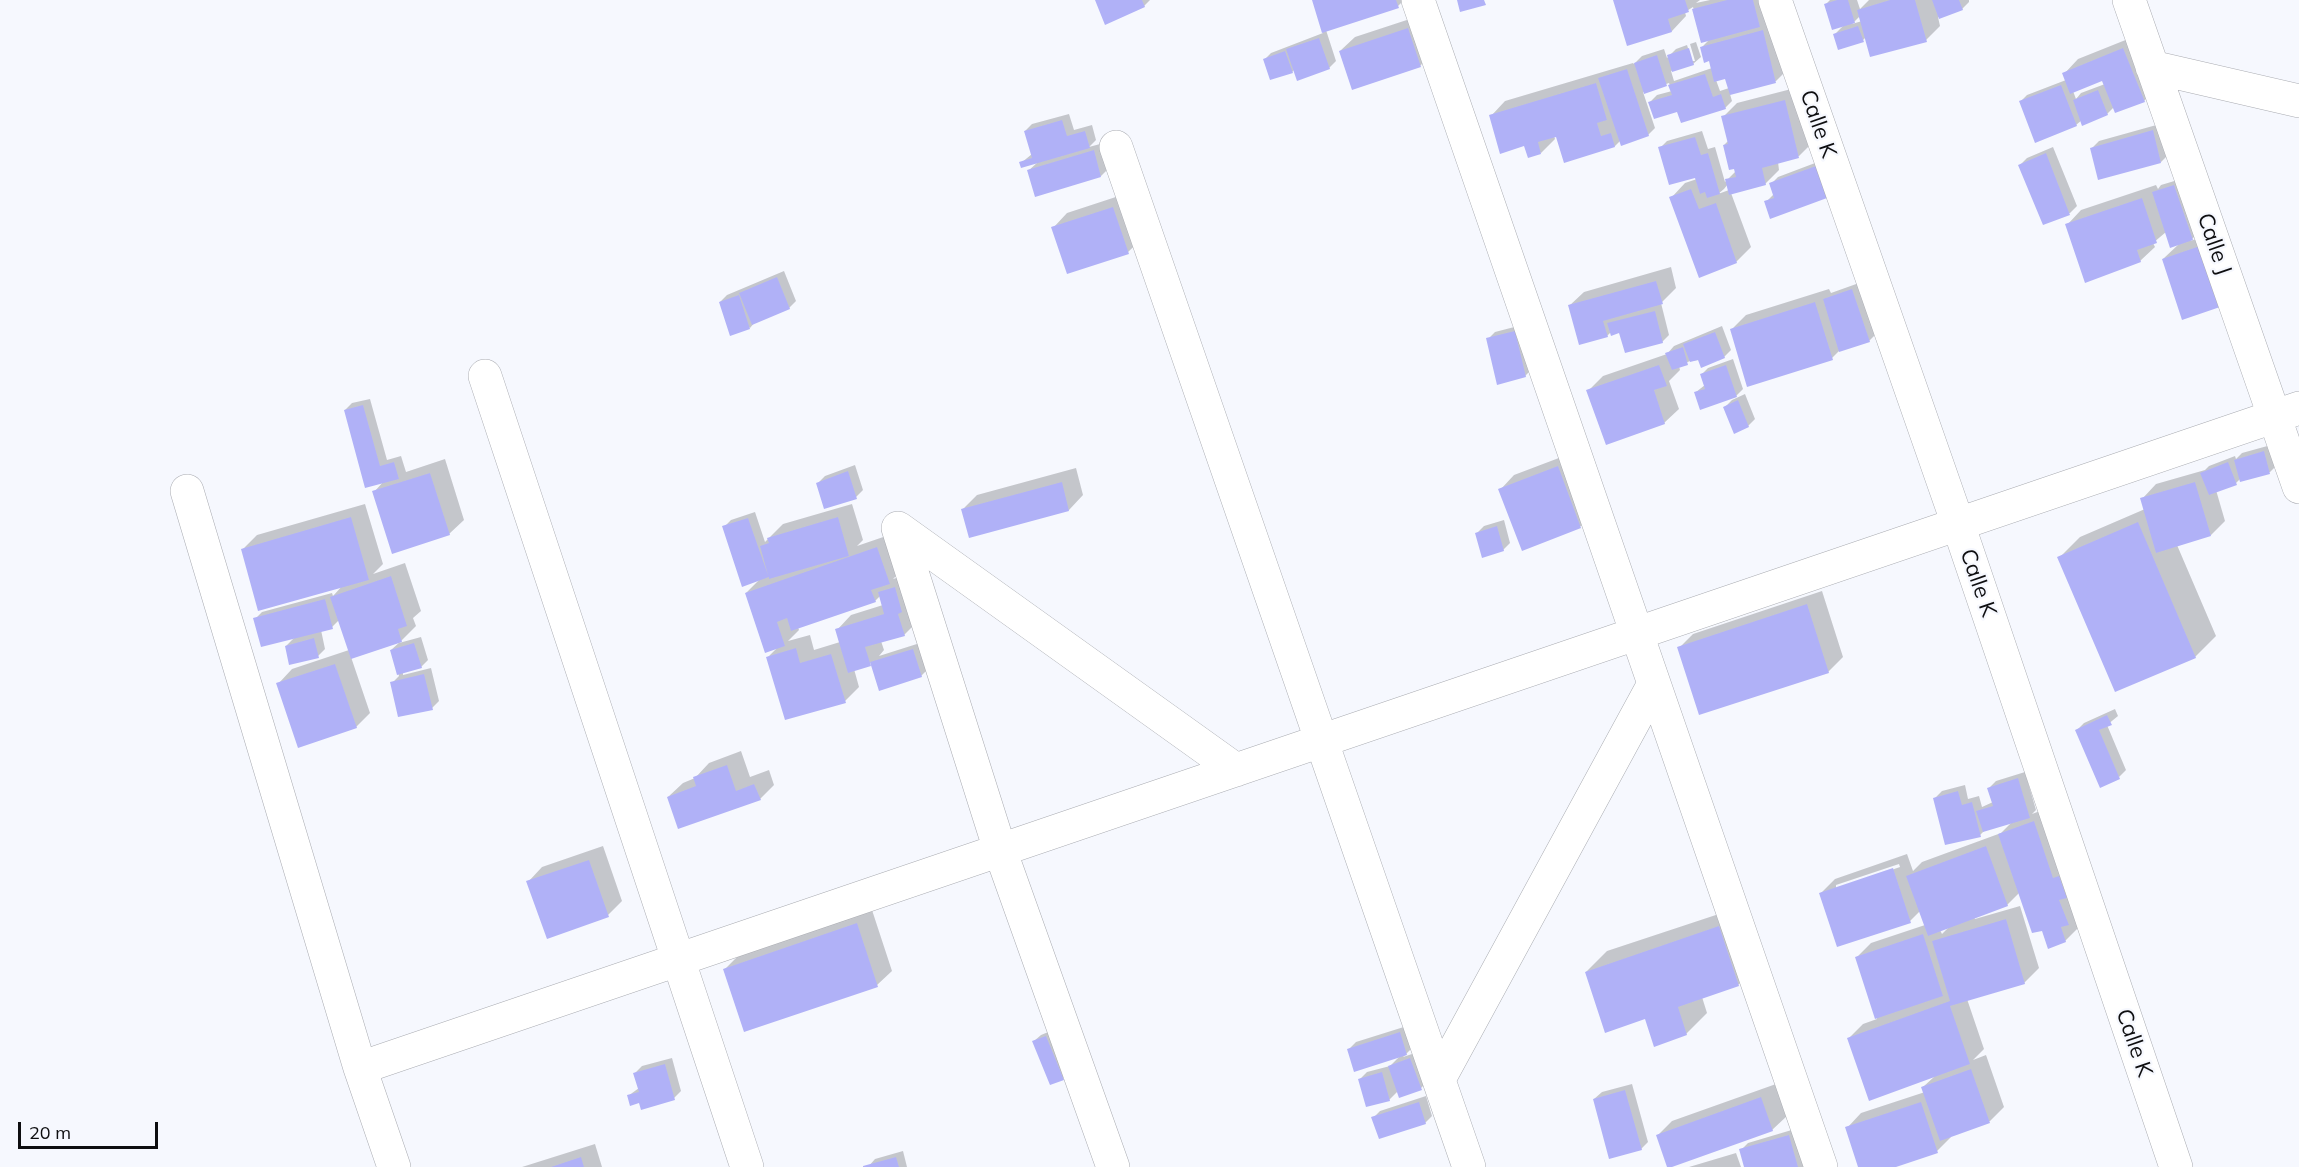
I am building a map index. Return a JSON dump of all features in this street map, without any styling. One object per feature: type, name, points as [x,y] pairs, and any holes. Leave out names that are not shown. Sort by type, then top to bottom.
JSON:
[{"type":"street","points":[[1418,0],[1821,1167]]},
{"type":"street","name":"Calle K","points":[[1775,0],[1958,524],[2176,1167]]},
{"type":"street","name":"Calle J","points":[[2129,0],[2152,67],[2287,413],[2299,487]]},
{"type":"street","points":[[2152,67],[2299,101]]},
{"type":"street","points":[[1116,147],[1469,1167]]},
{"type":"street","points":[[485,376],[747,1167]]},
{"type":"street","points":[[360,1068],[2287,413]]},
{"type":"street","points":[[187,490],[360,1068],[394,1167]]},
{"type":"street","points":[[1113,1167],[999,850],[898,528],[1236,770]]},
{"type":"street","points":[[1439,1079],[1654,684]]},
{"type":"building","points":[[1095,0],[1142,0],[1145,7],[1105,25]]},
{"type":"building","points":[[1312,0],[1396,0],[1399,8],[1322,33]]},
{"type":"building","points":[[1457,0],[1484,0],[1486,5],[1460,12]]},
{"type":"building","points":[[1613,0],[1685,0],[1689,12],[1668,19],[1672,32],[1627,46]]},
{"type":"building","points":[[1727,0],[1753,0],[1760,27],[1701,43],[1692,9]]},
{"type":"building","points":[[1837,0],[1848,0],[1855,23],[1832,30],[1824,4]]},
{"type":"building","points":[[1890,0],[1915,0],[1927,42],[1870,57],[1857,10]]},
{"type":"building","points":[[1932,0],[1959,0],[1963,10],[1939,19]]},
{"type":"building","points":[[1858,26],[1864,42],[1838,50],[1833,34]]},
{"type":"building","points":[[1408,28],[1421,67],[1352,90],[1339,51]]},
{"type":"building","points":[[1763,30],[1776,83],[1730,95],[1725,79],[1714,82],[1709,61],[1704,63],[1700,47]]},
{"type":"building","points":[[1319,38],[1330,69],[1297,81],[1286,49]]},
{"type":"building","points":[[1689,48],[1694,65],[1672,72],[1667,55]]},
{"type":"building","points":[[2123,48],[2145,102],[2115,113],[2102,81],[2070,94],[2062,73]]},
{"type":"building","points":[[1285,51],[1293,73],[1270,80],[1263,59]]},
{"type":"building","points":[[1657,55],[1667,86],[1644,94],[1634,63]]},
{"type":"building","points":[[1627,69],[1649,136],[1621,146],[1598,78]]},
{"type":"building","points":[[1705,74],[1713,97],[1721,94],[1726,109],[1681,123],[1677,112],[1654,119],[1648,102],[1672,95],[1668,85]]},
{"type":"building","points":[[1596,83],[1607,120],[1597,123],[1601,136],[1611,133],[1615,147],[1564,163],[1556,137],[1538,142],[1541,154],[1528,158],[1524,146],[1500,154],[1489,115]]},
{"type":"building","points":[[2061,85],[2077,126],[2035,143],[2019,101]]},
{"type":"building","points":[[2098,90],[2108,115],[2082,126],[2073,100]]},
{"type":"building","points":[[1785,100],[1799,158],[1762,168],[1766,185],[1729,195],[1725,179],[1736,177],[1734,169],[1729,170],[1723,145],[1728,144],[1721,116]]},
{"type":"building","points":[[1062,120],[1067,136],[1085,131],[1090,148],[1021,168],[1019,162],[1032,158],[1024,131]]},
{"type":"building","points":[[2153,130],[2161,163],[2098,180],[2090,148]]},
{"type":"building","points":[[1695,137],[1701,155],[1708,153],[1720,194],[1707,198],[1705,192],[1700,194],[1695,178],[1669,185],[1658,147]]},
{"type":"building","points":[[1094,150],[1101,177],[1035,197],[1027,170]]},
{"type":"building","points":[[2046,153],[2070,215],[2043,225],[2018,165]]},
{"type":"building","points":[[1816,166],[1827,198],[1770,219],[1764,201],[1774,198],[1769,183]]},
{"type":"building","points":[[2174,185],[2193,240],[2170,248],[2152,192]]},
{"type":"building","points":[[1691,189],[1699,209],[1716,203],[1737,263],[1699,278],[1669,197]]},
{"type":"building","points":[[2142,198],[2157,243],[2137,250],[2141,262],[2085,283],[2065,224]]},
{"type":"building","points":[[1113,207],[1129,254],[1067,274],[1051,227]]},
{"type":"building","points":[[2200,246],[2220,307],[2182,320],[2162,259]]},
{"type":"building","points":[[777,277],[790,309],[752,325],[739,293]]},
{"type":"building","points":[[1656,281],[1663,304],[1603,321],[1608,337],[1579,345],[1568,305]]},
{"type":"building","points":[[1852,289],[1870,342],[1839,352],[1823,299]]},
{"type":"building","points":[[739,295],[750,329],[730,336],[719,302]]},
{"type":"building","points":[[1815,302],[1833,360],[1747,387],[1730,329]]},
{"type":"building","points":[[1655,311],[1663,343],[1625,353],[1619,333],[1611,336],[1607,323]]},
{"type":"building","points":[[1515,331],[1526,377],[1497,385],[1486,338]]},
{"type":"building","points":[[1715,332],[1725,358],[1701,368],[1698,360],[1690,362],[1683,344]]},
{"type":"building","points":[[1683,347],[1688,365],[1672,370],[1665,353]]},
{"type":"building","points":[[1659,365],[1667,386],[1654,390],[1665,424],[1606,445],[1586,390]]},
{"type":"building","points":[[1726,365],[1737,397],[1700,410],[1694,392],[1705,389],[1700,374]]},
{"type":"building","points":[[1738,400],[1749,427],[1734,434],[1723,407]]},
{"type":"building","points":[[363,405],[380,466],[394,462],[399,479],[365,488],[344,410]]},
{"type":"building","points":[[2264,451],[2270,474],[2240,482],[2234,460]]},
{"type":"building","points":[[2228,462],[2237,485],[2209,495],[2200,473]]},
{"type":"building","points":[[1558,466],[1581,528],[1522,551],[1498,489]]},
{"type":"building","points":[[848,471],[857,499],[824,509],[816,483]]},
{"type":"building","points":[[430,473],[450,535],[392,554],[372,491]]},
{"type":"building","points":[[1062,482],[1069,511],[969,538],[961,509]]},
{"type":"building","points":[[2195,482],[2211,536],[2156,553],[2140,498]]},
{"type":"building","points":[[351,517],[369,580],[258,611],[241,549]]},
{"type":"building","points":[[838,517],[849,556],[769,579],[769,577],[742,587],[722,526],[748,518],[768,575],[760,546],[769,543],[767,538]]},
{"type":"building","points":[[2138,522],[2196,658],[2115,692],[2057,557]]},
{"type":"building","points":[[1497,526],[1504,551],[1482,558],[1475,533]]},
{"type":"building","points":[[877,547],[890,584],[871,590],[876,602],[791,631],[787,618],[777,622],[785,646],[765,653],[745,593]]},
{"type":"building","points":[[391,576],[407,626],[398,629],[402,642],[351,659],[330,597]]},
{"type":"building","points":[[895,587],[902,612],[898,614],[905,636],[865,647],[871,666],[848,673],[835,629],[884,614],[878,592]]},
{"type":"building","points":[[325,599],[333,629],[261,647],[253,618]]},
{"type":"building","points":[[1807,604],[1829,673],[1699,715],[1677,647]]},
{"type":"building","points":[[314,638],[319,658],[289,665],[285,646]]},
{"type":"building","points":[[414,643],[422,668],[397,675],[390,650]]},
{"type":"building","points":[[796,648],[800,663],[831,654],[846,703],[785,720],[766,657]]},
{"type":"building","points":[[913,649],[922,677],[879,691],[870,662]]},
{"type":"building","points":[[335,664],[357,728],[298,748],[276,683]]},
{"type":"building","points":[[424,674],[433,710],[398,717],[390,682]]},
{"type":"building","points":[[2107,715],[2112,725],[2099,730],[2120,779],[2100,788],[2075,730]]},
{"type":"building","points":[[727,765],[736,791],[754,784],[761,800],[678,829],[667,797],[696,786],[693,777]]},
{"type":"building","points":[[2018,778],[2030,818],[1983,832],[1976,811],[1993,806],[1987,788]]},
{"type":"building","points":[[1958,791],[1962,805],[1972,802],[1981,837],[1945,845],[1933,798]]},
{"type":"building","points":[[2034,821],[2053,878],[2059,876],[2067,898],[2059,900],[2069,925],[2061,927],[2066,942],[2048,949],[2042,931],[2032,933],[1998,834]]},
{"type":"building","points":[[1986,846],[2008,906],[1928,936],[1906,876]]},
{"type":"building","points":[[589,860],[609,917],[547,939],[526,881]]},
{"type":"building","points":[[1893,868],[1911,923],[1837,947],[1819,893]]},
{"type":"building","points":[[2006,919],[2025,984],[1950,1006],[1970,1064],[1869,1101],[1847,1038],[1950,1001],[1932,941]]},
{"type":"building","points":[[857,923],[878,987],[744,1032],[723,969]]},
{"type":"building","points":[[1719,926],[1739,986],[1678,1007],[1687,1035],[1654,1047],[1645,1019],[1605,1033],[1585,972]]},
{"type":"building","points":[[1923,934],[1943,996],[1875,1019],[1855,957]]},
{"type":"building","points":[[1400,1032],[1407,1055],[1354,1072],[1347,1049]]},
{"type":"building","points":[[1046,1036],[1064,1080],[1050,1085],[1032,1041]]},
{"type":"building","points":[[1410,1058],[1422,1090],[1399,1098],[1388,1066]]},
{"type":"building","points":[[665,1064],[675,1100],[641,1110],[639,1103],[630,1106],[627,1095],[639,1092],[633,1073]]},
{"type":"building","points":[[1971,1069],[1990,1123],[1940,1141],[1921,1087]]},
{"type":"building","points":[[1382,1072],[1390,1101],[1366,1107],[1358,1079]]},
{"type":"building","points":[[1625,1090],[1642,1150],[1609,1159],[1593,1099]]},
{"type":"building","points":[[1761,1097],[1773,1131],[1667,1167],[1656,1135]]},
{"type":"building","points":[[1419,1102],[1426,1124],[1379,1139],[1371,1117]]},
{"type":"building","points":[[1921,1102],[1938,1153],[1896,1167],[1858,1167],[1845,1127]]},
{"type":"building","points":[[1789,1135],[1798,1167],[1744,1167],[1739,1149]]},
{"type":"building","points":[[581,1157],[584,1167],[551,1167]]},
{"type":"building","points":[[896,1157],[899,1167],[863,1167],[863,1166]]}]
